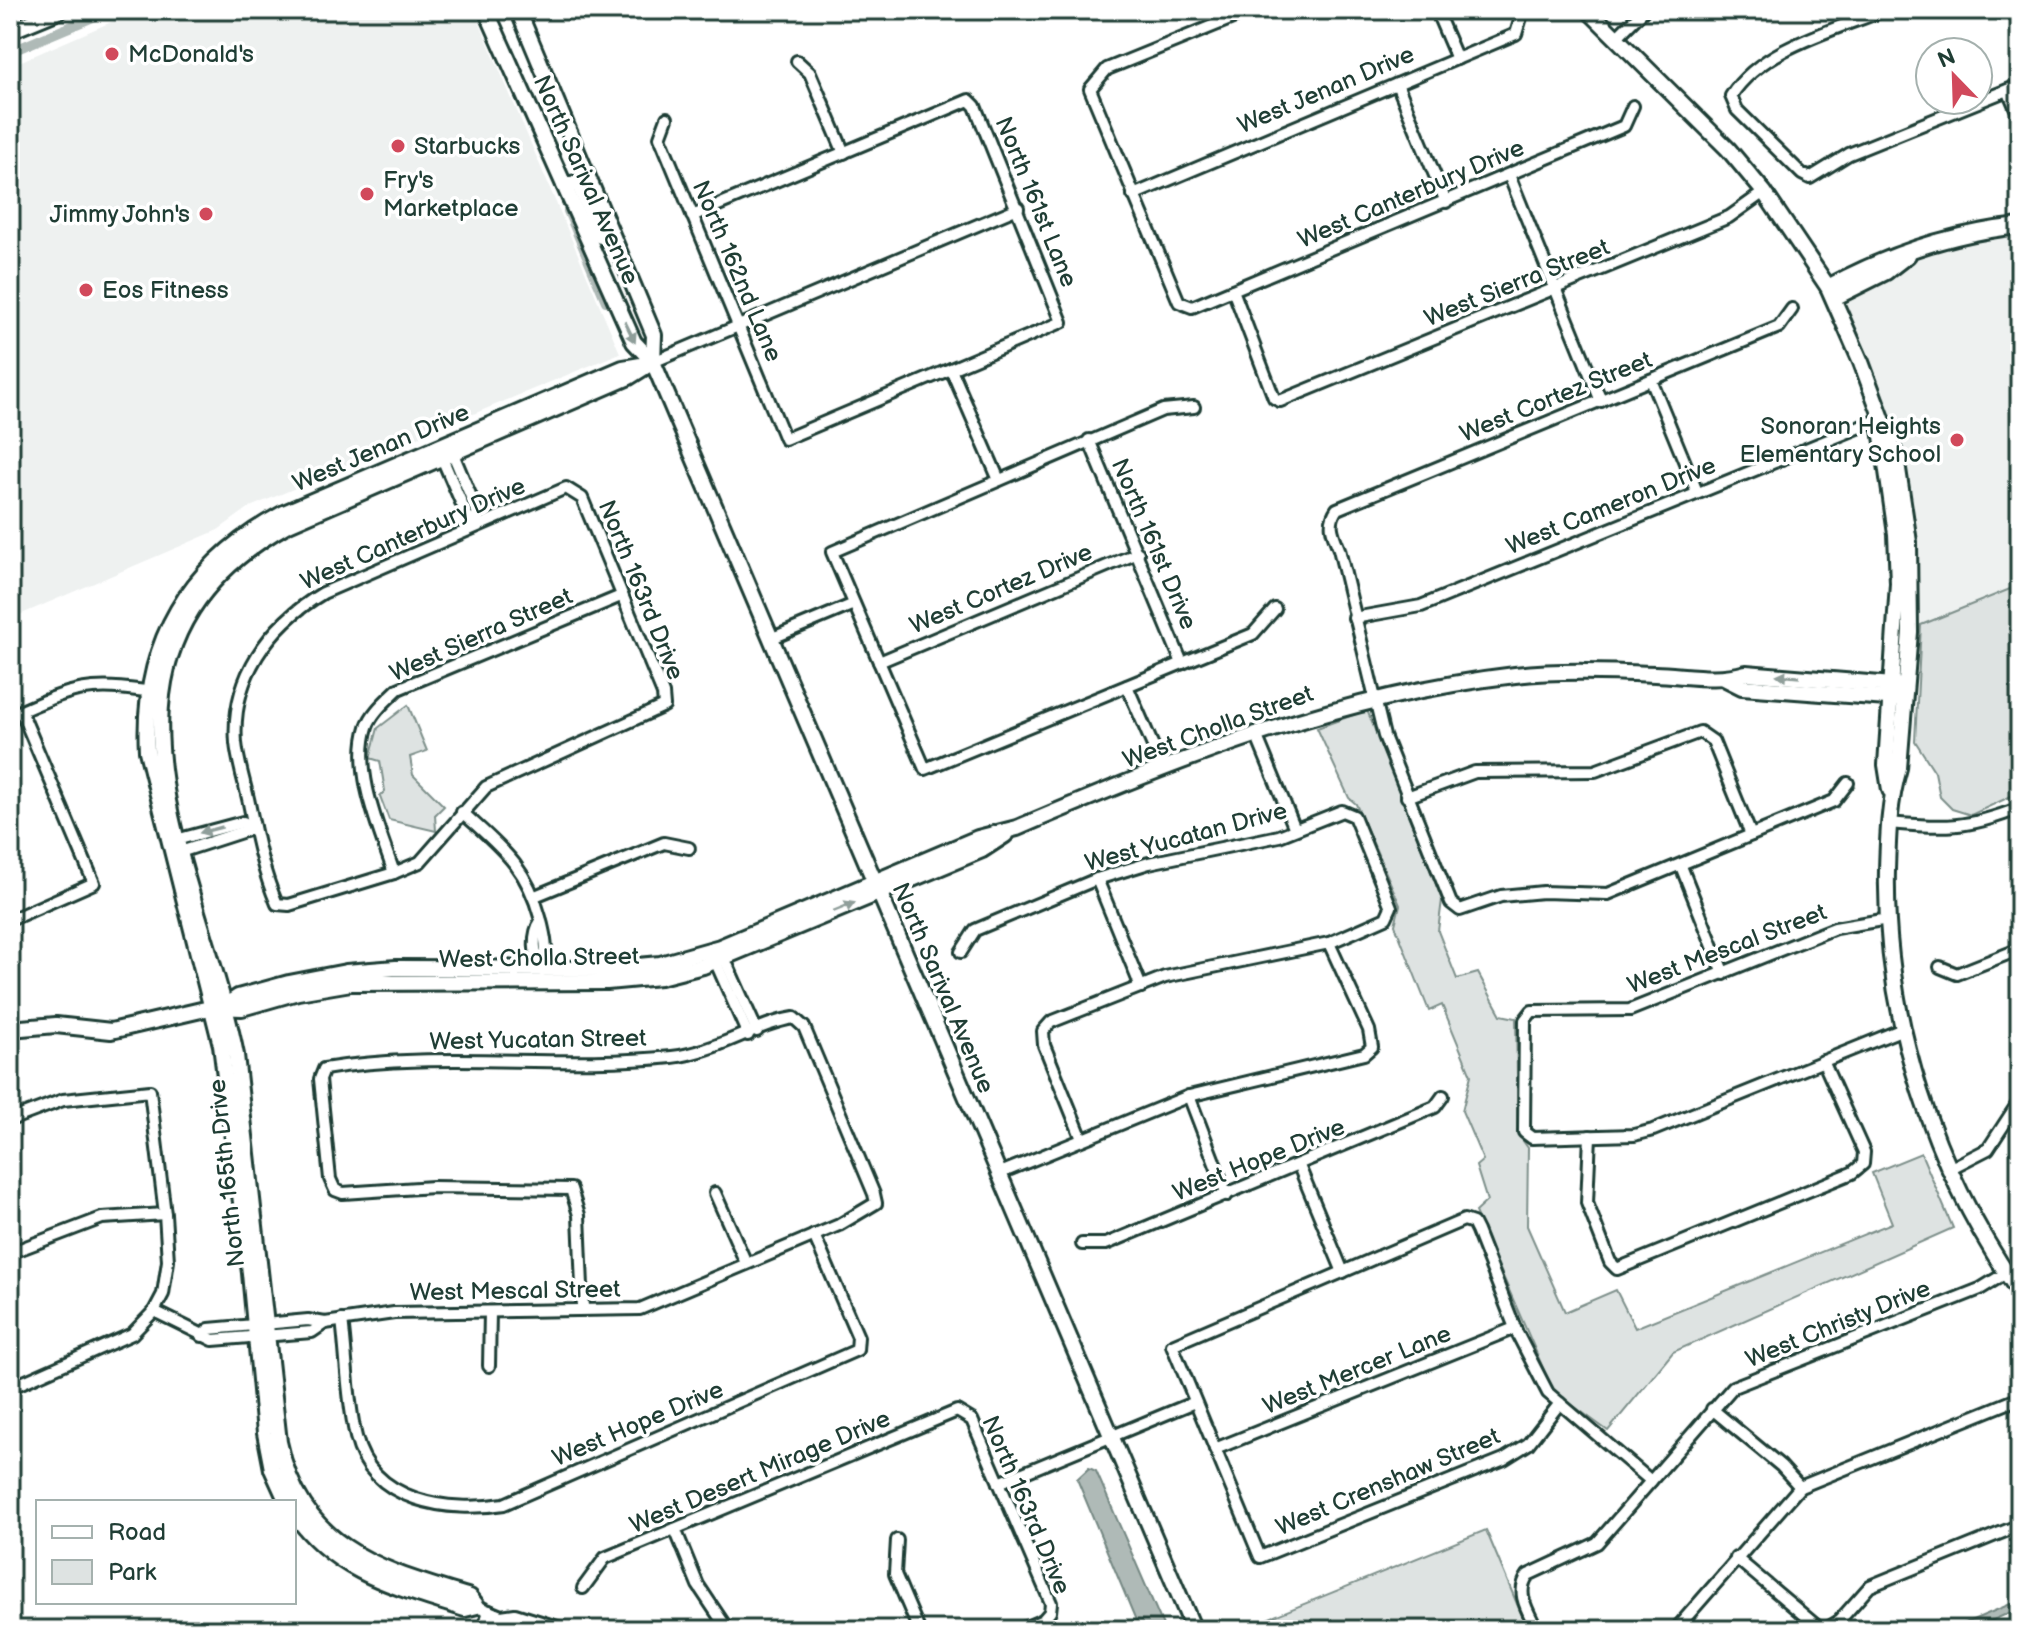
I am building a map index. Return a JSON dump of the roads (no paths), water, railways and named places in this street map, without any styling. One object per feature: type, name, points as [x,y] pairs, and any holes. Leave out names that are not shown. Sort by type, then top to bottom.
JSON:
[{"type":"street","points":[[10,31],[61,10]]},
{"type":"street","name":"North Sarival Avenue","points":[[486,10],[634,342],[653,362],[1194,1630]]},
{"type":"street","name":"North Sarival Avenue","points":[[518,10],[654,335],[653,362]]},
{"type":"street","points":[[1133,195],[1090,89],[1107,69],[1223,16],[1252,10]]},
{"type":"street","points":[[1436,10],[1457,59]]},
{"type":"street","points":[[1588,10],[1728,149],[1764,192],[1831,293],[1880,419],[1883,461],[1896,534],[1899,692],[1886,765],[1891,794],[1888,919],[1903,1029],[1933,1129],[1949,1169],[2020,1293]]},
{"type":"street","points":[[1616,38],[1644,10]]},
{"type":"street","points":[[1884,10],[1794,47],[1737,85],[1731,96],[1737,110],[1802,174],[1810,178],[1849,154],[2020,85]]},
{"type":"street","name":"West Jenan Drive","points":[[1133,195],[1516,34],[1522,14]]},
{"type":"street","points":[[692,216],[844,153],[810,73],[797,61]]},
{"type":"street","points":[[1397,84],[1446,202]]},
{"type":"street","points":[[2008,90],[2020,118]]},
{"type":"street","name":"North 161st Lane","points":[[844,153],[969,100],[975,106],[1062,322],[951,369]]},
{"type":"street","name":"West Canterbury Drive","points":[[1133,195],[1179,302],[1192,307],[1624,126],[1633,106]]},
{"type":"street","name":"North 162nd Lane","points":[[667,118],[660,137],[785,439],[951,369]]},
{"type":"street","points":[[1509,175],[1601,401]]},
{"type":"street","points":[[564,185],[578,183],[601,236],[612,236]]},
{"type":"street","name":"West Sierra Street","points":[[1233,290],[1274,398],[1280,401],[1729,217],[1764,192]]},
{"type":"street","name":"West Jenan Drive","points":[[172,634],[204,591],[229,565],[259,541],[295,521],[446,452],[629,377],[653,362],[1018,208]]},
{"type":"street","points":[[1831,293],[1886,272],[1915,250],[1970,233],[2020,226]]},
{"type":"street","name":"West Cortez Street","points":[[1354,618],[1331,518],[1337,509],[1779,327],[1792,309]]},
{"type":"street","points":[[951,369],[999,480]]},
{"type":"street","points":[[1651,380],[1697,492]]},
{"type":"street","points":[[1194,407],[1163,410],[832,552],[925,769],[1253,634],[1275,609]]},
{"type":"street","name":"West Cameron Drive","points":[[1354,618],[1421,606],[1880,419]]},
{"type":"street","name":"North 161st Drive","points":[[1089,440],[1182,663]]},
{"type":"street","points":[[446,452],[467,516],[478,525]]},
{"type":"street","name":"West Canterbury Drive","points":[[394,873],[289,905],[277,904],[254,828],[236,744],[238,706],[248,670],[273,631],[297,608],[478,525],[566,488],[575,491]]},
{"type":"street","name":"North 163rd Drive","points":[[462,812],[486,787],[500,778],[664,706],[663,694],[582,498],[575,491]]},
{"type":"street","name":"West Cortez Drive","points":[[879,662],[1138,553]]},
{"type":"street","name":"West Sierra Street","points":[[394,873],[363,765],[368,725],[398,689],[621,596]]},
{"type":"street","points":[[770,639],[854,604]]},
{"type":"street","points":[[1354,618],[1384,736],[1451,903],[1460,910],[1501,896],[1543,892],[1608,894],[1834,801],[1848,783]]},
{"type":"street","name":"North 165th Drive","points":[[172,634],[154,692],[147,751],[155,791],[175,847],[220,1006],[242,1100],[268,1450],[286,1500]]},
{"type":"street","name":"West Cholla Street","points":[[10,1029],[56,1025],[111,1031],[220,1006],[242,1008],[351,983],[647,967],[717,954],[876,887],[982,850],[1017,828],[1255,732],[1376,698],[1518,675],[1652,673],[1726,679],[1742,687],[1899,692]]},
{"type":"street","points":[[10,920],[94,883],[15,714],[79,687],[104,685],[154,692]]},
{"type":"street","points":[[1127,686],[1163,769]]},
{"type":"street","name":"North 165th Drive","points":[[154,692],[159,749],[175,847]]},
{"type":"street","points":[[1255,732],[1295,829]]},
{"type":"street","points":[[1407,797],[1475,772],[1595,771],[1700,732],[1707,735],[1751,835]]},
{"type":"street","points":[[1888,823],[1951,828],[1984,822],[2020,808]]},
{"type":"street","name":"West Yucatan Drive","points":[[961,952],[975,930],[1097,879],[1149,863],[1279,836],[1342,811],[1354,816],[1391,907],[1386,918],[1329,943]]},
{"type":"street","points":[[394,873],[420,862],[462,812],[518,864],[535,896],[541,921],[535,928],[537,961],[542,975]]},
{"type":"street","points":[[175,847],[254,828]]},
{"type":"street","points":[[535,896],[664,843],[689,848]]},
{"type":"street","points":[[1681,866],[1724,974]]},
{"type":"street","points":[[1097,879],[1141,987]]},
{"type":"street","name":"West Mescal Street","points":[[1590,1136],[1532,1138],[1524,1132],[1525,1020],[1532,1011],[1630,1010],[1835,928],[1888,919]]},
{"type":"street","points":[[998,1174],[1189,1096],[1364,1054],[1372,1047],[1369,1030],[1329,943],[1165,977],[1051,1022],[1043,1031],[1044,1045],[1082,1139]]},
{"type":"street","points":[[1940,967],[1957,974],[2020,949]]},
{"type":"street","points":[[717,954],[752,1033]]},
{"type":"street","name":"West Yucatan Street","points":[[583,1310],[580,1228],[571,1189],[433,1187],[343,1193],[335,1190],[330,1179],[320,1079],[324,1069],[401,1061],[611,1062],[685,1055],[794,1018],[804,1027],[876,1203]]},
{"type":"street","points":[[1823,1061],[1864,1152],[1863,1164],[1852,1173],[1617,1269],[1610,1262],[1587,1203],[1590,1136],[1634,1135],[1653,1130],[1823,1061],[1903,1029]]},
{"type":"street","points":[[10,1120],[63,1100],[150,1091],[168,1261],[163,1294],[154,1311],[132,1334],[10,1388]]},
{"type":"street","points":[[1189,1096],[1227,1195]]},
{"type":"street","name":"West Hope Drive","points":[[1082,1244],[1106,1244],[1299,1166],[1435,1107],[1443,1096]]},
{"type":"street","points":[[1949,1169],[1988,1149],[2020,1100]]},
{"type":"street","points":[[1299,1166],[1343,1272]]},
{"type":"street","points":[[715,1193],[746,1263]]},
{"type":"street","name":"West Mescal Street","points":[[154,1311],[202,1336],[209,1329],[312,1332],[325,1323],[394,1313],[640,1309],[814,1235],[876,1203]]},
{"type":"street","points":[[10,1253],[102,1218],[165,1214]]},
{"type":"street","points":[[1215,1449],[1172,1345],[1464,1220],[1473,1223],[1477,1231],[1515,1328],[1538,1376],[1560,1403],[1651,1481]]},
{"type":"street","name":"West Hope Drive","points":[[342,1320],[356,1439],[371,1469],[398,1490],[430,1506],[470,1510],[504,1504],[857,1350],[858,1337],[814,1235]]},
{"type":"street","name":"West Christy Drive","points":[[1537,1630],[1522,1595],[1521,1584],[1528,1575],[1597,1543],[1733,1387],[1980,1289],[2006,1273]]},
{"type":"street","points":[[489,1366],[490,1312]]},
{"type":"street","name":"West Mercer Lane","points":[[1215,1449],[1515,1328]]},
{"type":"street","name":"North 165th Drive","points":[[261,1331],[282,1456],[292,1484],[316,1523],[338,1544],[370,1564],[470,1597],[483,1609]]},
{"type":"street","points":[[1675,1630],[1800,1487],[2020,1398]]},
{"type":"street","points":[[999,1483],[1195,1402]]},
{"type":"street","name":"West Crenshaw Street","points":[[1215,1449],[1260,1557],[1504,1459],[1528,1444],[1560,1403]]},
{"type":"street","points":[[1712,1409],[1781,1466],[1800,1487]]},
{"type":"street","name":"West Desert Mirage Drive","points":[[583,1588],[605,1558],[957,1411],[965,1413]]},
{"type":"street","name":"North 163rd Drive","points":[[965,1413],[972,1420],[1051,1603],[1050,1612],[1043,1620],[1019,1630]]},
{"type":"street","points":[[296,1515],[320,1545],[363,1574],[465,1609],[483,1609],[501,1616],[515,1614],[567,1630]]},
{"type":"street","points":[[1736,1558],[1818,1627],[1826,1629],[1839,1621],[1870,1586],[2020,1525]]},
{"type":"street","points":[[675,1529],[698,1585],[728,1630]]},
{"type":"street","points":[[897,1540],[895,1574],[919,1630]]},
{"type":"street","points":[[483,1609],[483,1630]]},
{"type":"street","points":[[501,1616],[507,1625],[524,1630]]},
{"type":"waterway","points":[[10,52],[110,10]]},
{"type":"waterway","points":[[568,211],[606,301]]},
{"type":"place","name":"McDonald's","points":[[112,54]]},
{"type":"place","name":"Starbucks","points":[[398,146]]},
{"type":"place","name":"Fry's Marketplace","points":[[367,194]]},
{"type":"place","name":"Jimmy John's","points":[[206,214]]},
{"type":"place","name":"Eos Fitness","points":[[86,290]]},
{"type":"place","name":"Sonoran Heights Elementary School","points":[[1957,440]]}]
